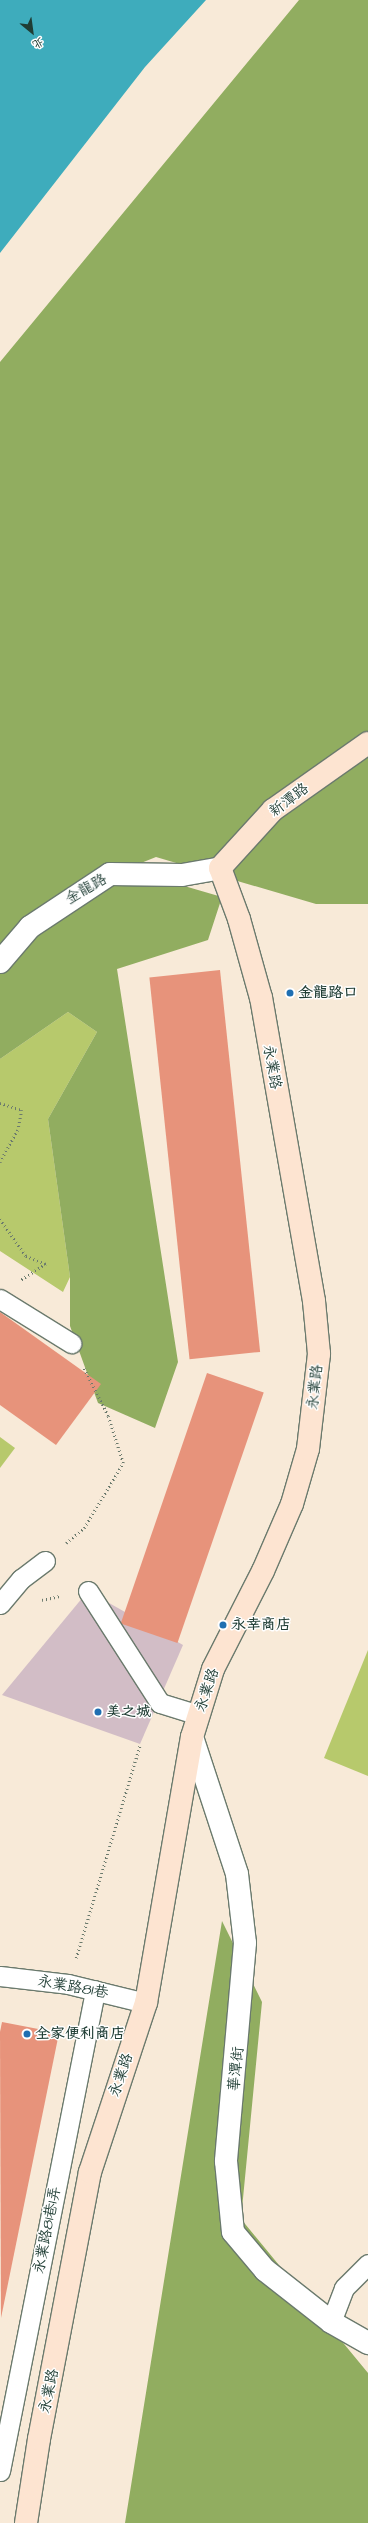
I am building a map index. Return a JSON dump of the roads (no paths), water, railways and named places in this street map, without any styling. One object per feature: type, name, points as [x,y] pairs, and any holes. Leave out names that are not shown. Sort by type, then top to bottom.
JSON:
[{"type":"street","name":"新潭路","points":[[220,868],[273,810],[368,743]]},
{"type":"street","name":"金龍路","points":[[0,962],[30,927],[110,874],[182,875],[220,868]]},
{"type":"street","name":"永業路","points":[[26,2523],[38,2439],[90,2172],[146,2003],[192,1737],[213,1669],[263,1571],[292,1504],[308,1449],[319,1354],[314,1301],[261,998],[239,919],[220,868]]},
{"type":"street","name":"華潭街","points":[[192,1737],[237,1874],[245,1943],[226,2161],[233,2232],[265,2270],[331,2322],[368,2343]]},
{"type":"lane","points":[[0,1299],[71,1343]]},
{"type":"lane","points":[[0,1604],[21,1579],[45,1560]]},
{"type":"lane","points":[[88,1591],[160,1703],[199,1715]]},
{"type":"lane","name":"永業路81巷","points":[[0,1976],[68,1984],[146,2003]]},
{"type":"lane","name":"永業路81巷1弄","points":[[0,2471],[95,1990]]},
{"type":"lane","points":[[331,2322],[344,2288],[368,2264]]},
{"type":"water","points":[[0,0],[206,0],[145,67],[0,253]]},
{"type":"place","name":"金龍路口","points":[[290,993]]},
{"type":"place","name":"永幸商店","points":[[223,1625]]},
{"type":"place","name":"美之城","points":[[98,1712]]},
{"type":"place","name":"全家便利商店","points":[[27,2034]]}]
